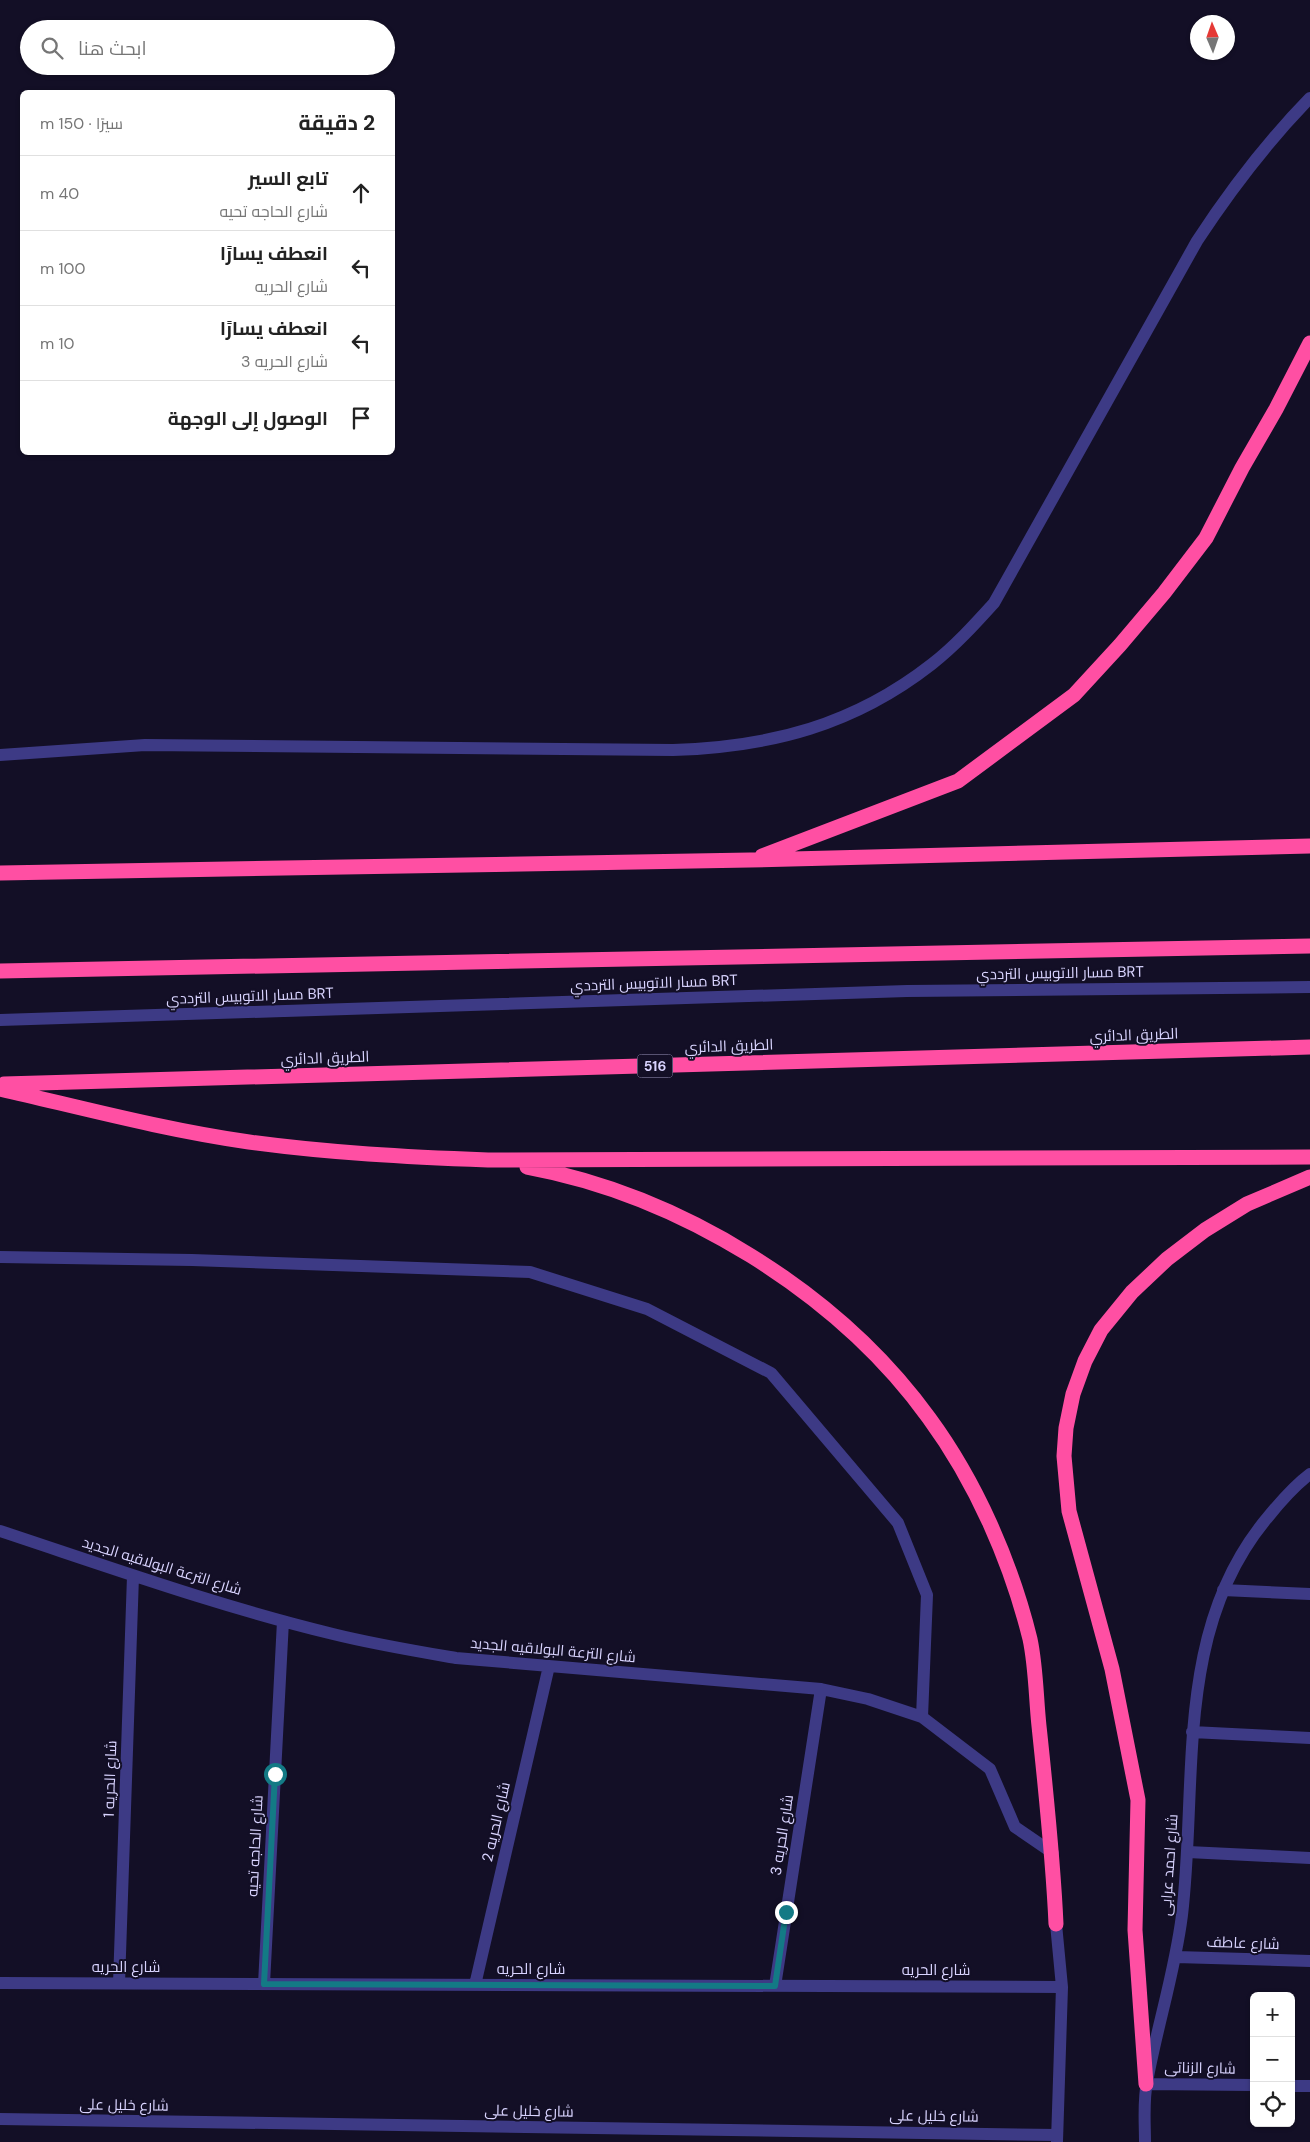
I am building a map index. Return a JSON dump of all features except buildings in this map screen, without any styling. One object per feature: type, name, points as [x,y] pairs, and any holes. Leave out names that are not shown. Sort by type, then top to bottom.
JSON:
[{"type":"highway","points":[[750,860],[958,781],[1074,695],[1158,601],[1206,538],[1310,343]]},
{"type":"highway","points":[[0,873],[750,860],[1310,846]]},
{"type":"highway","points":[[0,971],[1310,946]]},
{"type":"highway","name":"الطريق الدائري","points":[[0,1084],[1310,1047]]},
{"type":"highway","points":[[0,1089],[106,1115],[248,1142],[408,1157],[488,1160],[1310,1157]]},
{"type":"highway","points":[[488,1160],[546,1171],[603,1187],[659,1207],[713,1233],[763,1263],[819,1304],[856,1336],[897,1379],[929,1418],[962,1470],[990,1525],[1012,1582],[1030,1642],[1053,1853],[1056,1924]]},
{"type":"highway","points":[[1146,2084],[1135,1930],[1138,1800],[1112,1669],[1068,1511],[1064,1474],[1066,1428],[1073,1394],[1084,1360],[1101,1330],[1132,1292],[1167,1259],[1205,1230],[1246,1204],[1310,1177]]},
{"type":"street","points":[[0,755],[145,745],[710,749],[747,745],[783,737],[859,710],[897,688],[932,664],[965,635],[994,603],[1197,241],[1241,177],[1268,143],[1310,98]]},
{"type":"street","name":"مسار الاتوبيس الترددي BRT","points":[[0,1020],[907,991],[1310,987]]},
{"type":"street","points":[[0,1257],[192,1260],[530,1272],[646,1309],[771,1373],[898,1523],[927,1595],[922,1717]]},
{"type":"street","points":[[1310,1474],[1283,1498],[1259,1527],[1239,1557],[1223,1590],[1310,1594]]},
{"type":"street","name":"شارع الترعة البولاقيه الجديد","points":[[0,1531],[133,1576],[282,1621],[334,1635],[401,1649],[456,1658],[821,1689],[868,1699],[922,1717],[990,1768],[1015,1827],[1053,1853]]},
{"type":"street","name":"شارع الحريه 1","points":[[119,1983],[133,1576]]},
{"type":"street","name":"شارع احمد عرابى","points":[[1145,2142],[1146,2084],[1176,1957],[1188,1852],[1192,1732],[1202,1656],[1223,1590]]},
{"type":"street","name":"شارع الحاجه تحيه","points":[[264,1984],[282,1621]]},
{"type":"street","name":"شارع الحريه 2","points":[[475,1985],[549,1666]]},
{"type":"street","name":"شارع الحريه 3","points":[[775,1986],[821,1689]]},
{"type":"street","points":[[1192,1732],[1310,1738]]},
{"type":"street","points":[[1188,1852],[1310,1858]]},
{"type":"street","points":[[1056,1924],[1062,1987],[1057,2138]]},
{"type":"street","name":"شارع عاطف","points":[[1176,1957],[1310,1961]]},
{"type":"street","name":"شارع الحريه","points":[[0,1982],[1062,1987]]},
{"type":"street","name":"شارع الزناتى","points":[[1146,2084],[1250,2085]]},
{"type":"street","points":[[1295,2086],[1310,2086]]},
{"type":"street","name":"شارع خليل على","points":[[0,2119],[1057,2138]]},
{"type":"route","points":[[275,1774],[264,1984],[775,1986],[786,1912]]}]
